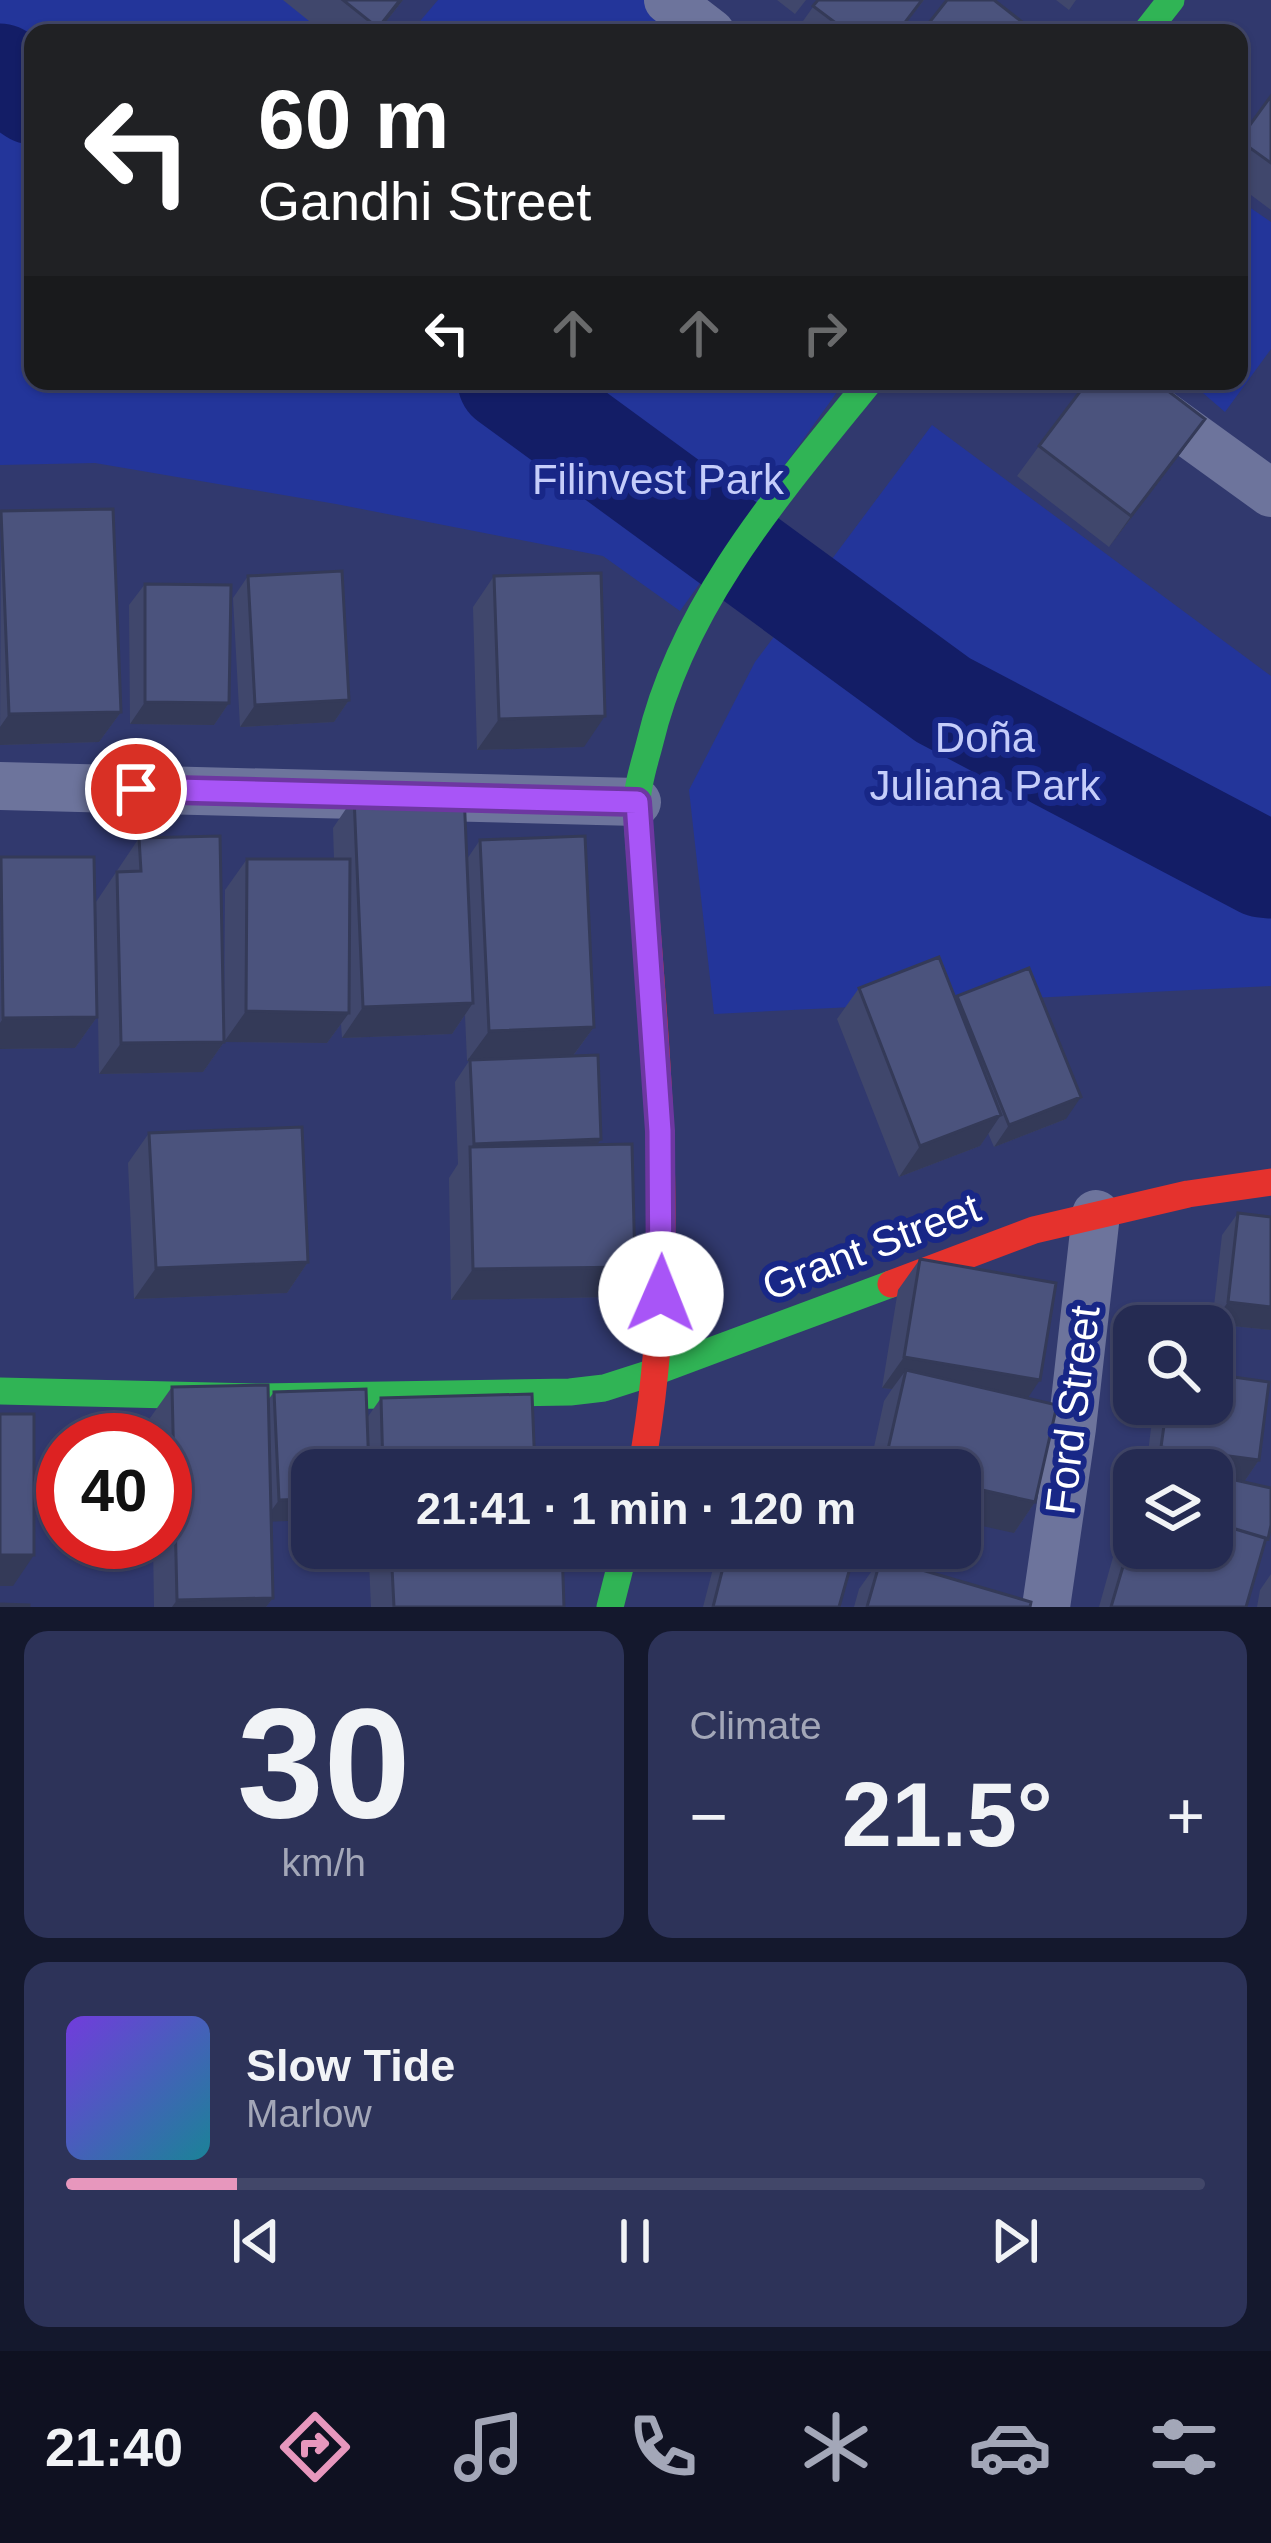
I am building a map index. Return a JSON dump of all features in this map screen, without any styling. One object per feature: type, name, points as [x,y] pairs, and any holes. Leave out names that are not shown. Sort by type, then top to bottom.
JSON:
[{"type":"street","points":[[668,0],[700,24]]},
{"type":"street","points":[[1152,24],[1171,0]]},
{"type":"street","points":[[644,1449],[657,1371],[662,1255],[660,1131],[637,802],[645,758],[675,664],[696,620],[767,510],[863,390]]},
{"type":"street","points":[[1127,390],[1271,494]]},
{"type":"street","points":[[0,786],[637,802]]},
{"type":"street","name":"Grant Street","points":[[0,1391],[259,1397],[604,1388],[1034,1230],[1188,1194],[1271,1182]]},
{"type":"street","name":"Ford Street","points":[[1046,1607],[1096,1214]]},
{"type":"street","points":[[610,1607],[620,1569]]},
{"type":"green space","name":"Filinvest Park","points":[[0,0],[331,0],[359,24],[24,24],[24,390],[839,390],[680,611],[603,556],[95,463],[0,465]]},
{"type":"green space","points":[[438,0],[662,0],[693,24],[418,24]]},
{"type":"green space","points":[[1248,206],[1271,222],[1271,349],[1248,380]]},
{"type":"green space","points":[[1199,390],[1241,390],[1225,412]]},
{"type":"green space","name":"Doña Juliana Park","points":[[932,425],[1271,676],[1271,986],[714,1014],[689,790],[755,662]]},
{"type":"building","points":[[343,0],[400,0],[381,24],[373,24]]},
{"type":"building","points":[[818,0],[922,0],[904,24],[837,24],[813,6]]},
{"type":"building","points":[[947,0],[994,0],[1025,24],[928,24]]},
{"type":"building","points":[[1271,96],[1271,163],[1248,146],[1248,128]]},
{"type":"building","points":[[1081,390],[1167,390],[1205,419],[1131,516],[1039,446]]},
{"type":"building","points":[[113,509],[121,712],[9,714],[1,511]]},
{"type":"building","points":[[342,571],[349,700],[255,705],[248,576]]},
{"type":"building","points":[[601,573],[605,716],[499,719],[494,576]]},
{"type":"building","points":[[145,584],[231,585],[229,703],[145,702]]},
{"type":"building","points":[[464,793],[473,1003],[363,1007],[354,797]]},
{"type":"building","points":[[220,836],[224,1042],[121,1043],[117,872],[141,871],[139,838]]},
{"type":"building","points":[[585,836],[594,1027],[489,1031],[480,840]]},
{"type":"building","points":[[1,857],[94,857],[97,1017],[3,1018]]},
{"type":"building","points":[[247,859],[350,859],[349,1013],[246,1011]]},
{"type":"building","points":[[939,957],[1001,1115],[920,1146],[859,988]]},
{"type":"building","points":[[1029,968],[1081,1097],[1009,1125],[957,996]]},
{"type":"building","points":[[598,1055],[601,1139],[474,1144],[470,1060]]},
{"type":"building","points":[[302,1127],[308,1262],[156,1268],[149,1133]]},
{"type":"building","points":[[632,1144],[635,1267],[473,1269],[470,1147]]},
{"type":"building","points":[[1238,1213],[1271,1217],[1271,1307],[1228,1302]]},
{"type":"building","points":[[920,1259],[1056,1283],[1040,1380],[904,1357]]},
{"type":"building","points":[[906,1370],[1057,1405],[1035,1502],[981,1490],[981,1449],[888,1449]]},
{"type":"building","points":[[1233,1377],[1269,1382],[1259,1460],[1233,1457],[1233,1449],[1161,1447],[1164,1425],[1233,1425]]},
{"type":"building","points":[[268,1385],[273,1598],[177,1600],[176,1569],[192,1569],[192,1413],[173,1413],[172,1387]]},
{"type":"building","points":[[366,1389],[368,1449],[291,1449],[291,1500],[279,1500],[274,1392]]},
{"type":"building","points":[[532,1394],[534,1449],[382,1449],[381,1398]]},
{"type":"building","points":[[0,1414],[34,1414],[34,1555],[0,1555]]},
{"type":"building","points":[[1233,1480],[1271,1488],[1268,1539],[1233,1528]]},
{"type":"building","points":[[1233,1528],[1266,1538],[1246,1607],[1111,1607],[1122,1569],[1233,1569]]},
{"type":"building","points":[[392,1569],[563,1569],[564,1607],[394,1607]]},
{"type":"building","points":[[723,1569],[850,1569],[839,1607],[713,1607]]},
{"type":"building","points":[[878,1569],[918,1569],[1031,1602],[1030,1607],[867,1607]]},
{"type":"waterway","points":[[0,73],[24,89]]},
{"type":"waterway","points":[[519,390],[943,700],[1271,869]]},
{"type":"traffic: fast","points":[[1152,24],[1171,0]]},
{"type":"traffic: fast","points":[[646,916],[637,797],[665,691],[686,642],[739,550],[863,390]]},
{"type":"traffic: fast","points":[[0,1391],[259,1397],[604,1388],[891,1284]]},
{"type":"traffic: fast","points":[[610,1607],[620,1569]]},
{"type":"traffic: jam","points":[[644,1449],[658,1332],[662,1193],[646,916]]},
{"type":"traffic: jam","points":[[891,1284],[1034,1230],[1188,1194],[1271,1182]]},
{"type":"route","points":[[136,789],[637,802],[660,1131],[661,1294]]}]
